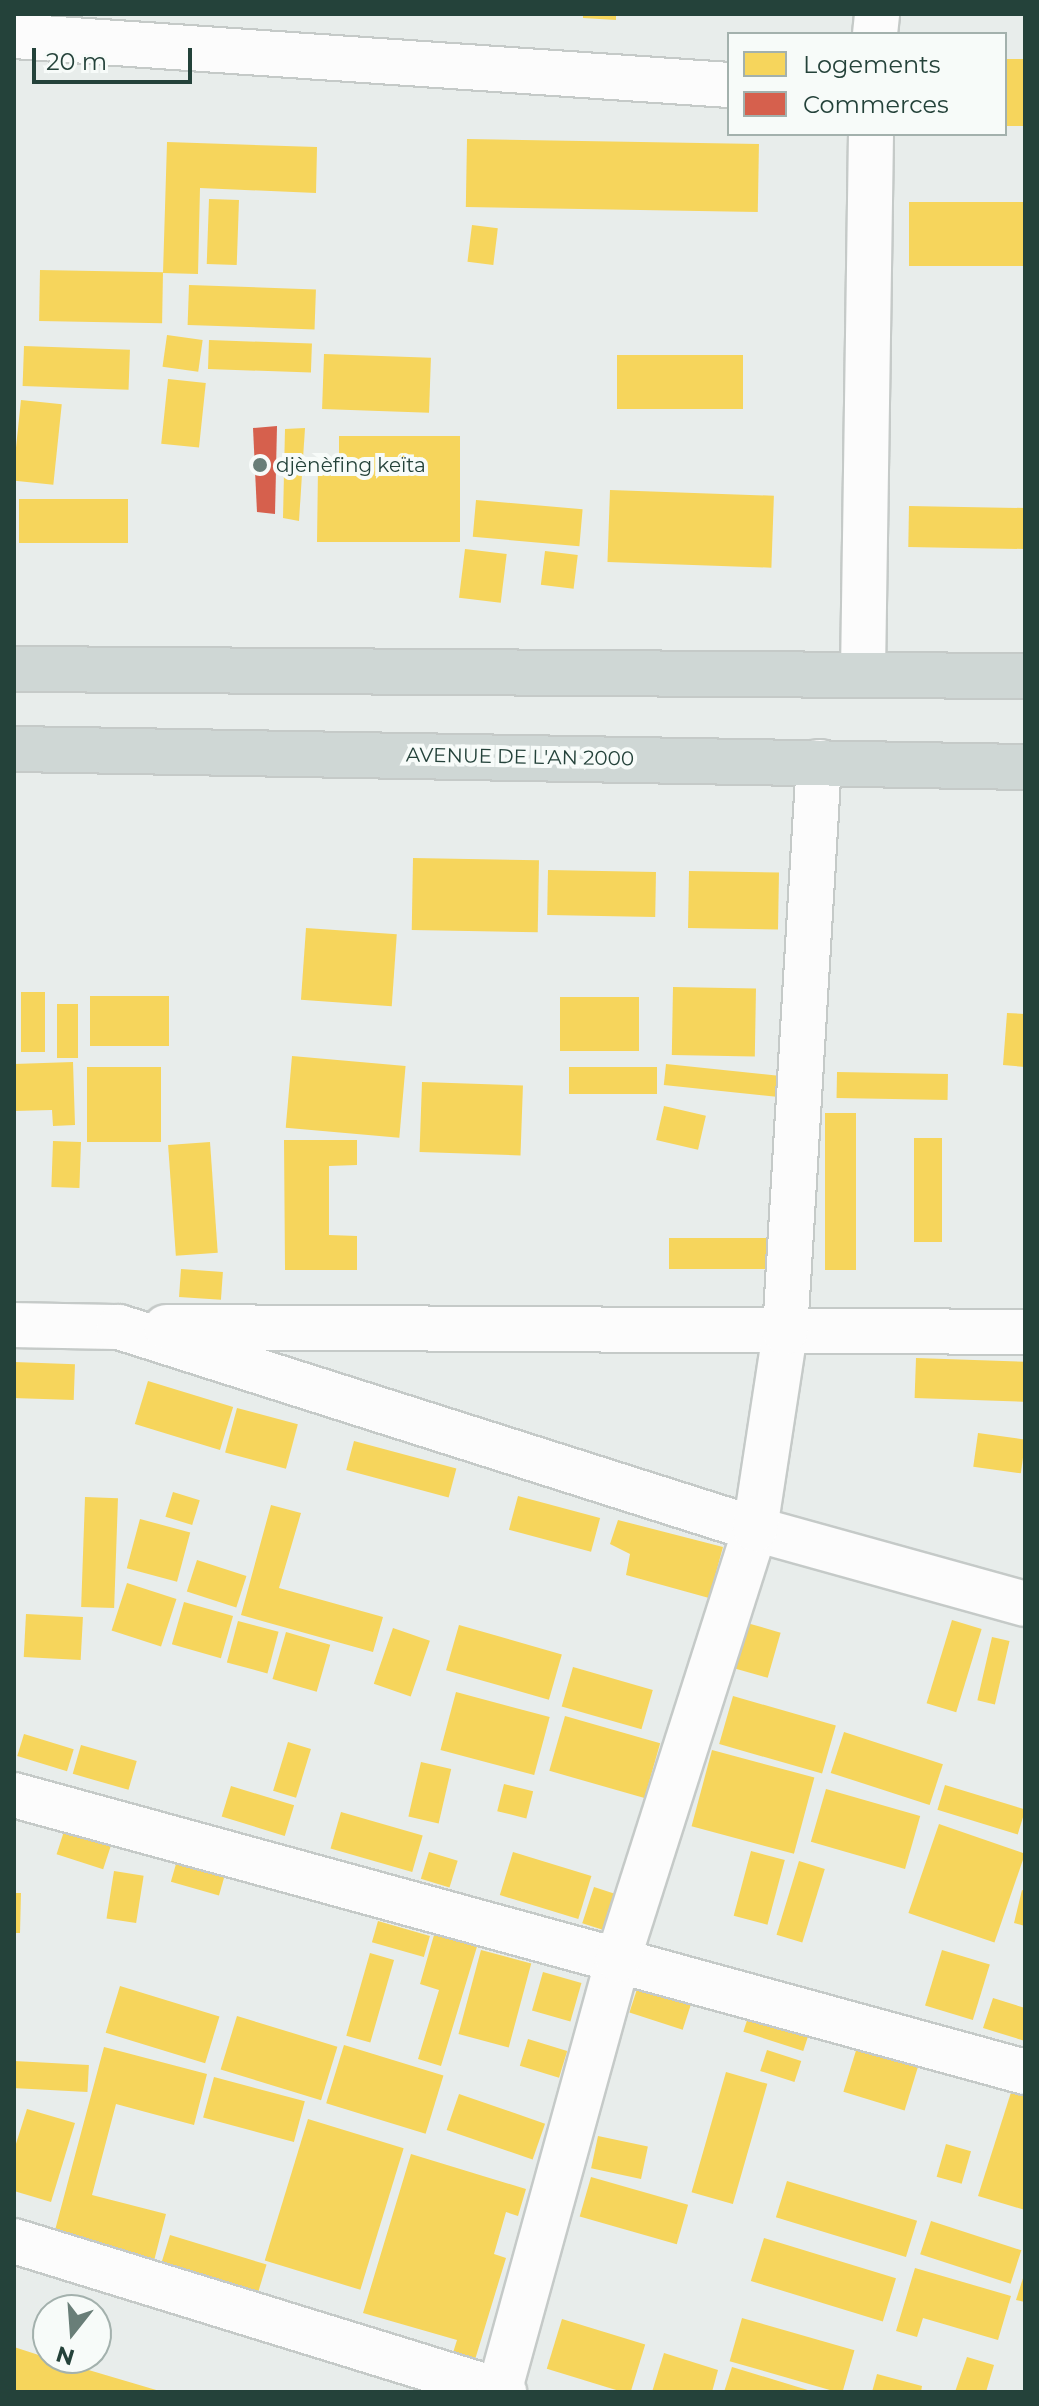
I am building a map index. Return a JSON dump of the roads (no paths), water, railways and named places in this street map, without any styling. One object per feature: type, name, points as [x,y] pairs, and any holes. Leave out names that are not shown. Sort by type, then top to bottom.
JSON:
[{"type":"main road","points":[[14,669],[1025,676]]},
{"type":"main road","name":"AVENUE DE L'AN 2000","points":[[14,749],[1025,767]]},
{"type":"street","points":[[14,36],[727,85]]},
{"type":"street","points":[[863,673],[871,136]]},
{"type":"street","points":[[14,2241],[501,2392],[618,1959],[755,1529],[785,1332],[819,762]]},
{"type":"street","points":[[14,1325],[1025,1332]]},
{"type":"street","points":[[119,1327],[755,1529],[1025,1604]]},
{"type":"street","points":[[14,1795],[1025,2072]]},
{"type":"place","name":"djènèfing keïta","points":[[260,465]]}]
